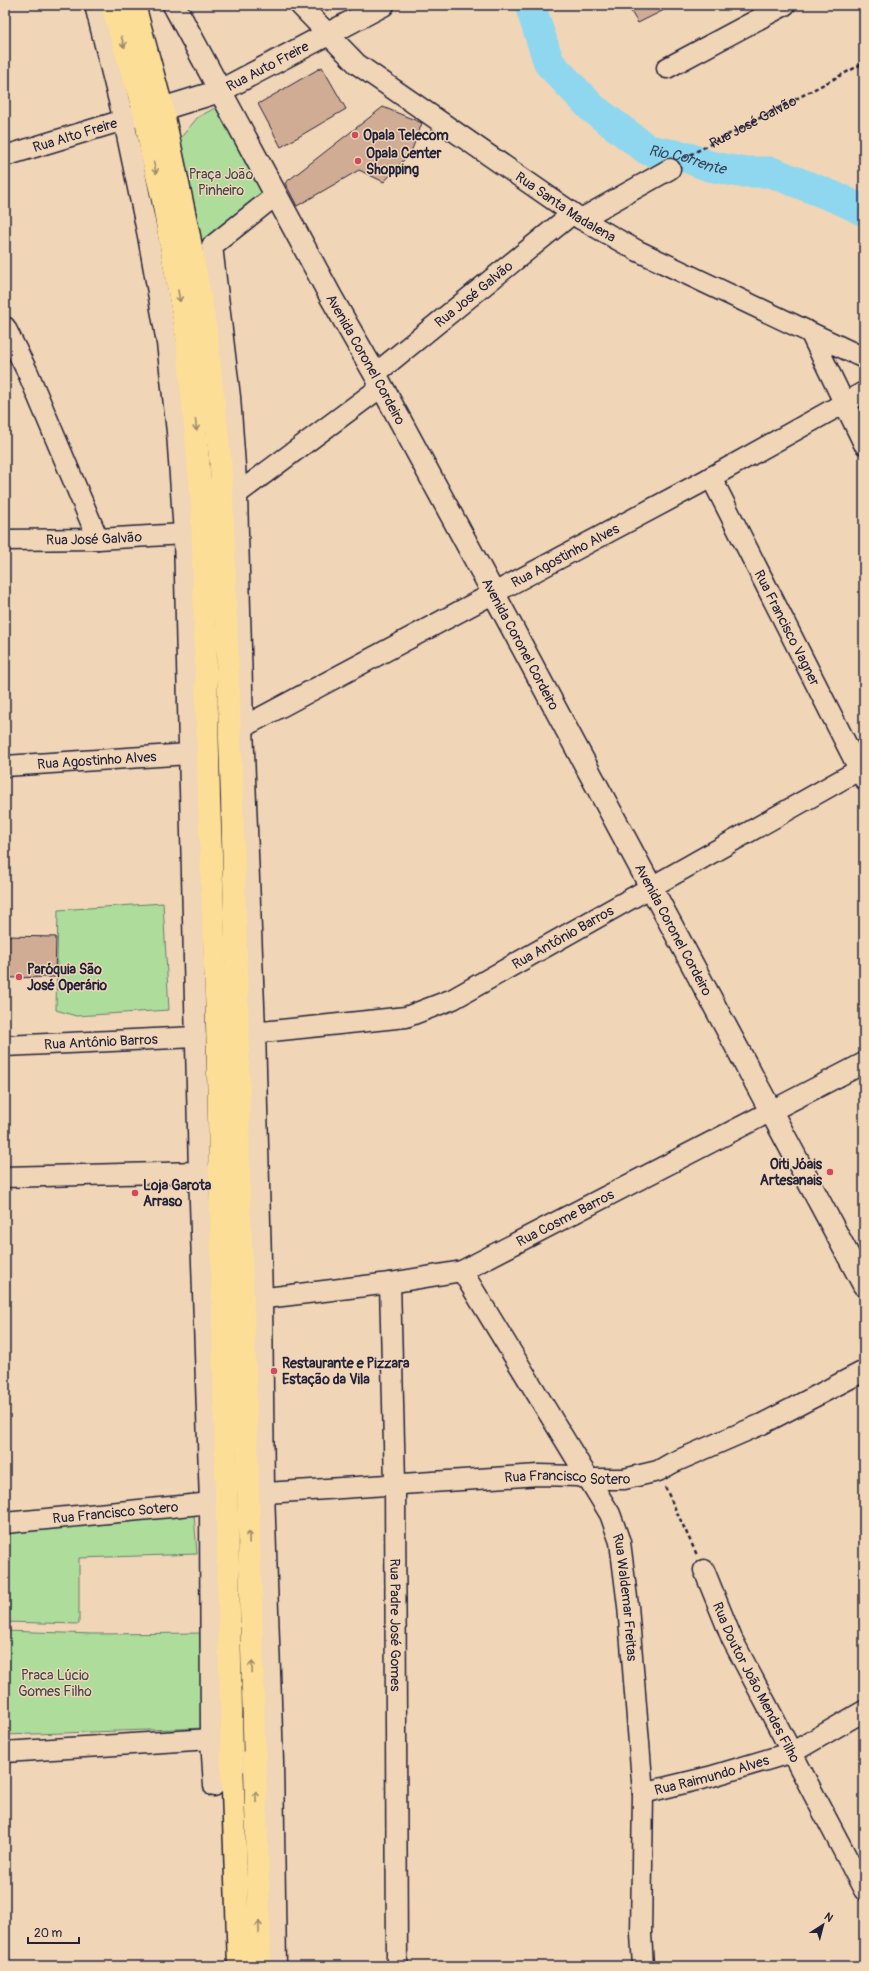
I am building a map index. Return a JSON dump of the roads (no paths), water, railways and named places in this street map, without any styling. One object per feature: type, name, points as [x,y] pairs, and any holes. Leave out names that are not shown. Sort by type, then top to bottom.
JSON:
[{"type":"main road","points":[[112,5],[154,111]]},
{"type":"main road","points":[[134,5],[154,111],[163,200],[195,334],[221,467],[232,798],[246,1033],[239,1195],[253,1300],[256,1493],[264,1761],[260,1966]]},
{"type":"main road","points":[[195,334],[202,503],[209,799],[217,1023],[219,1184],[218,1502],[232,1761],[238,1966]]},
{"type":"main road","points":[[209,799],[232,798]]},
{"type":"street","points":[[95,5],[124,121],[195,334],[230,397],[237,494],[243,727],[246,1033],[259,1206],[253,1300]]},
{"type":"street","name":"Avenida Coronel Cordeiro","points":[[174,5],[331,297],[378,380],[494,594],[864,1285]]},
{"type":"street","name":"Rua Santa Madalena","points":[[300,5],[357,64],[576,217],[638,251],[864,358]]},
{"type":"street","name":"Rua Auto Freire","points":[[154,111],[220,91],[383,5]]},
{"type":"street","points":[[667,68],[785,5]]},
{"type":"street","name":"Rua Alto Freire","points":[[5,156],[154,111]]},
{"type":"street","name":"Rua José Galvão","points":[[237,494],[576,217],[670,168]]},
{"type":"street","points":[[214,1786],[211,1739],[218,1502],[199,1172],[184,534],[177,432],[212,246],[276,195]]},
{"type":"street","points":[[5,327],[28,373],[98,538]]},
{"type":"street","points":[[811,334],[864,444]]},
{"type":"street","name":"Rua Agostinho Alves","points":[[243,727],[711,477],[864,392]]},
{"type":"street","name":"Rua Francisco Vagner","points":[[711,477],[862,772]]},
{"type":"street","name":"Rua José Galvão","points":[[5,540],[184,534]]},
{"type":"street","name":"Rua Agostinho Alves","points":[[5,766],[189,754]]},
{"type":"street","name":"Rua Antônio Barros","points":[[246,1033],[406,1016],[453,999],[650,887],[862,772]]},
{"type":"street","name":"Rua Antônio Barros","points":[[5,1046],[196,1037]]},
{"type":"street","name":"Rua Cosme Barros","points":[[253,1300],[390,1283],[462,1271],[772,1112],[864,1062]]},
{"type":"street","points":[[5,1177],[199,1172],[259,1206]]},
{"type":"street","name":"Rua Waldemar Freitas","points":[[462,1271],[590,1479],[610,1514],[620,1542],[628,1606],[643,1793],[641,1934],[643,1966]]},
{"type":"street","name":"Rua Padre José Gomes","points":[[390,1283],[395,1483],[396,1966]]},
{"type":"street","name":"Rua Francisco Sotero","points":[[256,1493],[539,1475],[577,1476],[590,1479],[624,1479],[658,1471],[672,1463],[762,1424],[864,1371]]},
{"type":"street","name":"Rua Francisco Sotero","points":[[5,1523],[218,1502]]},
{"type":"street","name":"Rua Doutor João Mendes Filho","points":[[704,1570],[732,1639],[793,1752],[864,1890]]},
{"type":"street","name":"Rua Raimundo Alves","points":[[643,1793],[709,1777],[793,1752],[864,1711]]},
{"type":"street","points":[[5,1752],[211,1739],[232,1761],[264,1761],[276,1966]]},
{"type":"waterway","name":"Rio Corrente","points":[[530,5],[549,63],[592,108],[648,150],[686,157],[709,166],[740,172],[771,172],[842,200],[864,211]]},
{"type":"place","name":"Opala Telecom","points":[[355,135]]},
{"type":"place","name":"Opala Center Shopping","points":[[358,161]]},
{"type":"place","name":"Paróquia São José Operário","points":[[19,977]]},
{"type":"place","name":"Oiti Jóais Artesanais","points":[[830,1172]]},
{"type":"place","name":"Loja Garota Arraso","points":[[135,1193]]},
{"type":"place","name":"Restaurante e Pizzara Estação da Vila","points":[[274,1371]]},
{"type":"park label","name":"Praça João Pinheiro","points":[[221,182]]},
{"type":"park label","name":"Praca Lúcio Gomes Filho","points":[[55,1684]]}]
